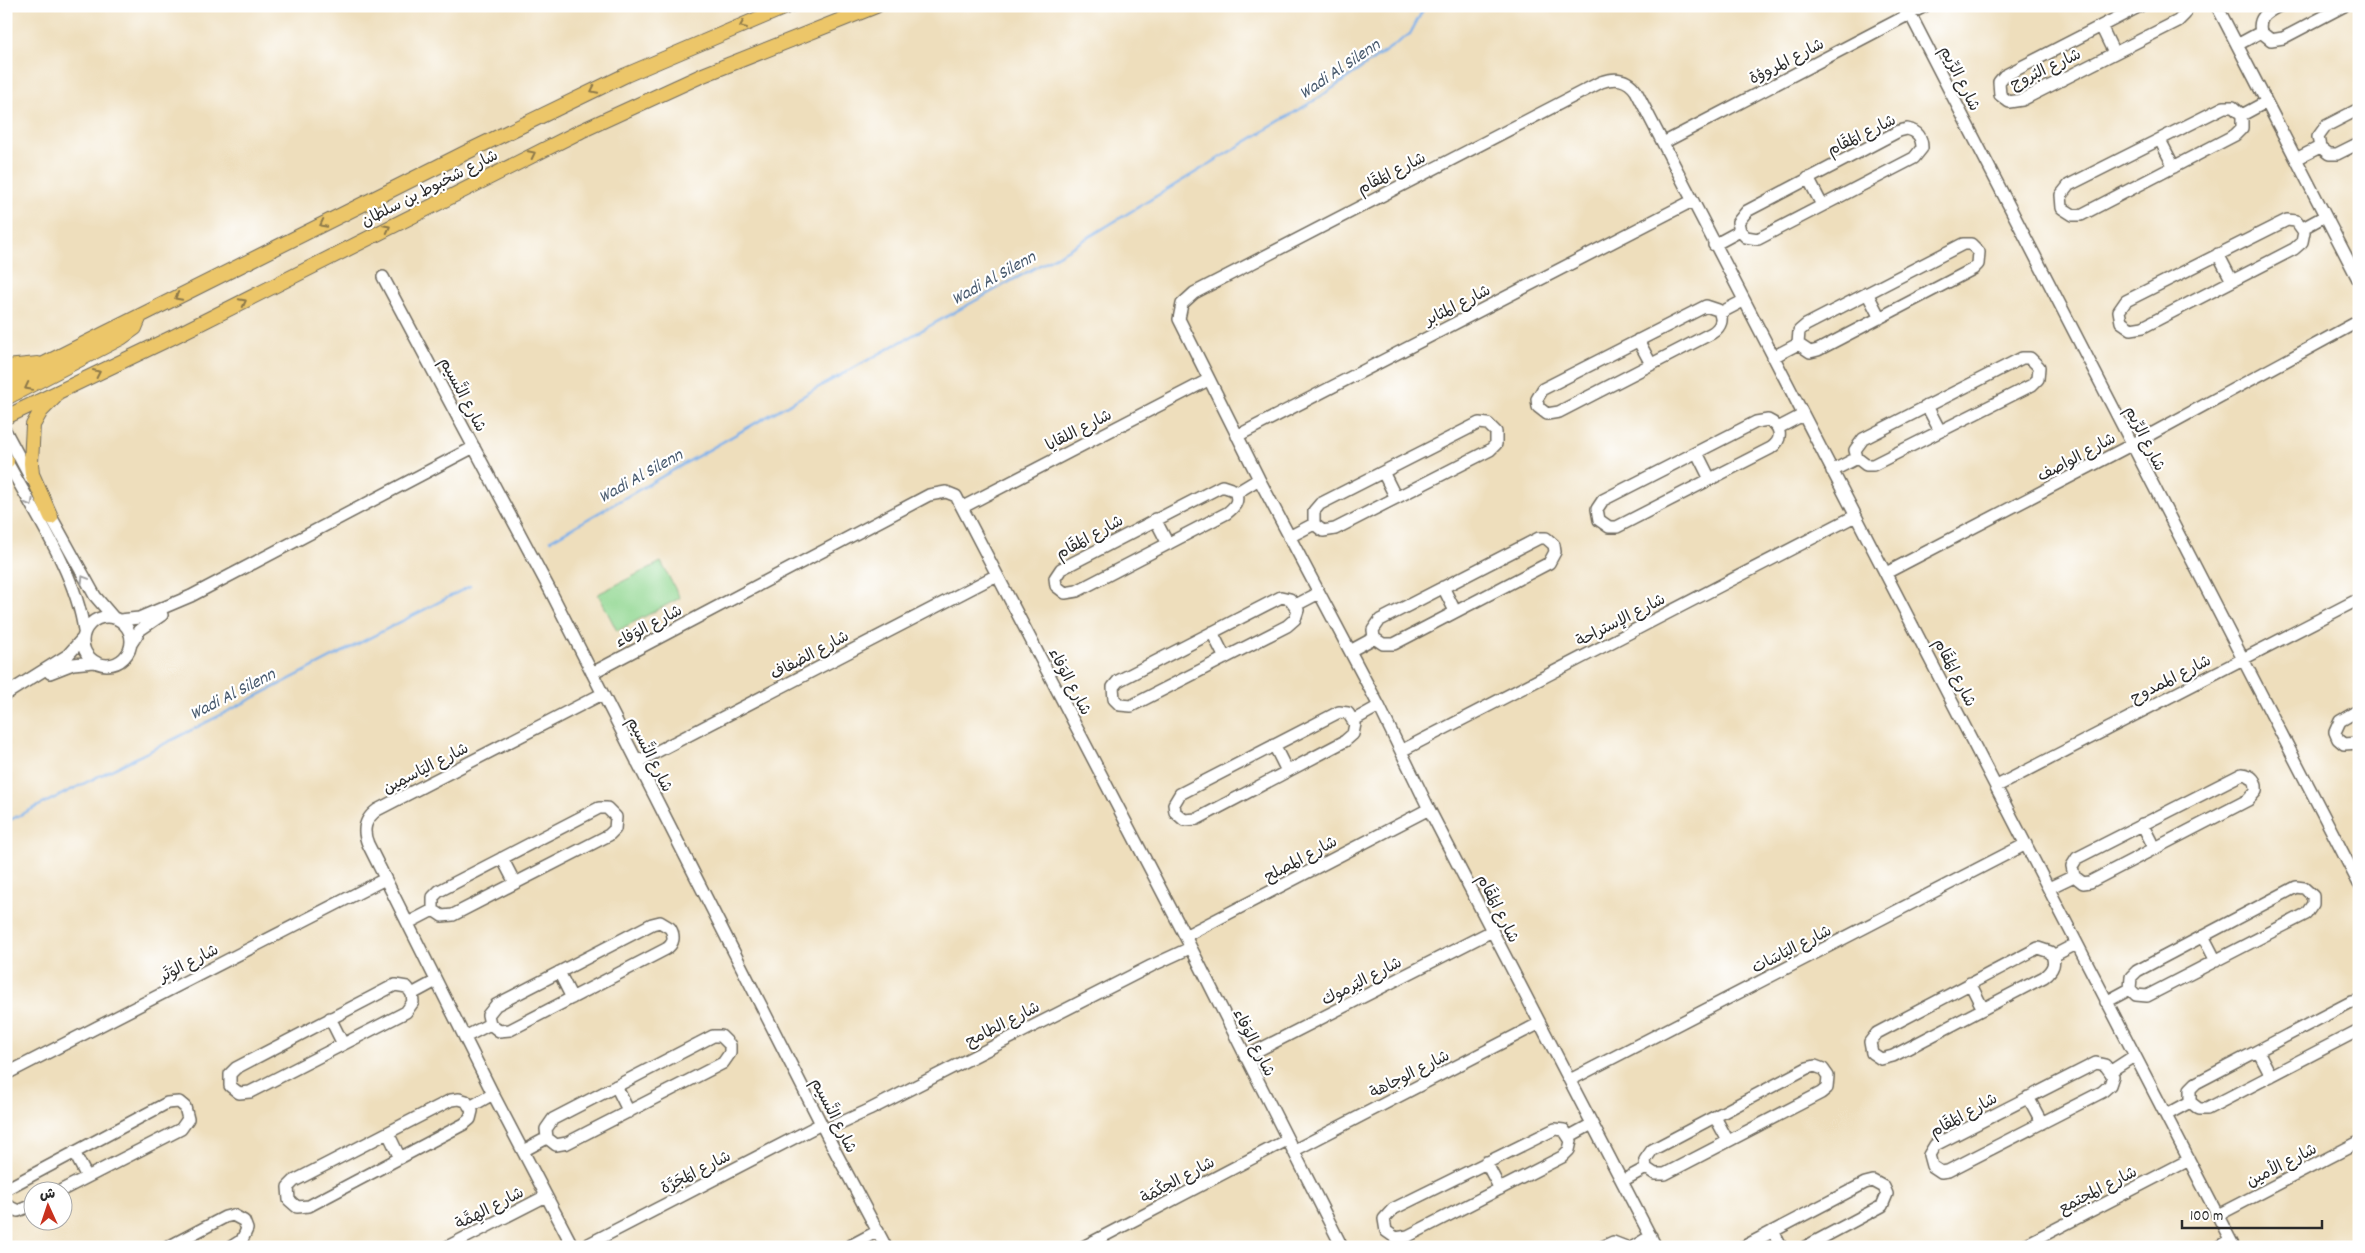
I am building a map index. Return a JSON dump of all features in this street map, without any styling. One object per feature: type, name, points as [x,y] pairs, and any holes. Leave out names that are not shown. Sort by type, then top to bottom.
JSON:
[{"type":"main road","name":"شارع شخبوط بن سلطان","points":[[6,383],[469,151],[618,79],[788,6]]},
{"type":"main road","name":"شارع شخبوط بن سلطان","points":[[6,417],[171,338],[581,131],[712,71],[876,6]]},
{"type":"main road","points":[[6,398],[122,338],[135,328],[140,316]]},
{"type":"main road","points":[[6,367],[46,363]]},
{"type":"main road","points":[[51,517],[32,474],[32,434],[33,425],[41,411],[64,388]]},
{"type":"street","name":"شارع المروؤة","points":[[1663,142],[1908,10],[1925,6]]},
{"type":"street","name":"شارع البُروج","points":[[2140,6],[2004,76],[1999,82],[2000,95],[2010,102],[2018,102],[2178,20],[2185,14],[2186,6]]},
{"type":"street","points":[[2217,6],[2359,281]]},
{"type":"street","points":[[2261,32],[2262,18],[2279,6]]},
{"type":"street","points":[[2261,32],[2271,40],[2280,40],[2343,7]]},
{"type":"street","name":"شارع الرِّيم","points":[[1908,10],[2359,884]]},
{"type":"street","points":[[2101,26],[2114,53]]},
{"type":"street","points":[[2237,45],[2261,32]]},
{"type":"street","name":"شارع المَقَام","points":[[1633,1247],[1653,1242],[1429,809],[1379,706],[1208,380],[1182,328],[1179,314],[1182,304],[1189,296],[1208,285],[1607,80],[1621,79],[1633,87],[1663,142],[1714,245],[1997,786],[2076,944],[2232,1244]]},
{"type":"street","points":[[2242,115],[2266,102]]},
{"type":"street","points":[[2233,107],[2242,115],[2244,124],[2240,132],[2174,167],[2081,215],[2072,215],[2062,208],[2061,195],[2065,188],[2160,140],[2224,108],[2233,107]]},
{"type":"street","points":[[2359,109],[2322,129],[2318,137],[2320,147],[2325,152],[2333,154],[2359,143]]},
{"type":"street","name":"شارع المَقَام","points":[[1903,129],[1916,132],[1921,139],[1922,148],[1914,158],[1822,205],[1758,239],[1746,237],[1740,231],[1738,222],[1743,214],[1903,129]]},
{"type":"street","points":[[2160,140],[2174,167]]},
{"type":"street","points":[[2296,160],[2320,147]]},
{"type":"street","points":[[1808,178],[1822,205]]},
{"type":"street","name":"شارع المثابر","points":[[1237,436],[1692,201]]},
{"type":"street","points":[[2302,228],[2325,216]]},
{"type":"street","points":[[2287,220],[2296,221],[2302,228],[2304,238],[2298,246],[2232,281],[2139,329],[2131,329],[2121,322],[2119,311],[2126,301],[2218,254],[2287,220]]},
{"type":"street","points":[[1714,245],[1740,231]]},
{"type":"street","points":[[1963,244],[1971,244],[1979,252],[1978,264],[1973,269],[1880,318],[1814,351],[1805,350],[1798,344],[1797,335],[1802,328],[1963,244]]},
{"type":"street","points":[[2218,254],[2232,281]]},
{"type":"street","points":[[2348,260],[2359,254]]},
{"type":"street","name":"شارع النَّسيم","points":[[383,277],[592,673],[886,1247]]},
{"type":"street","points":[[1867,293],[1880,318]]},
{"type":"street","points":[[1720,313],[1744,301]]},
{"type":"street","points":[[1706,306],[1714,307],[1720,313],[1721,322],[1716,330],[1555,414],[1544,412],[1538,407],[1537,399],[1543,389],[1638,340],[1706,306]]},
{"type":"street","name":"شارع الواصف","points":[[1886,573],[2131,445],[2359,321]]},
{"type":"street","points":[[1638,340],[1651,364]]},
{"type":"street","points":[[1773,357],[1798,344]]},
{"type":"street","points":[[2022,358],[2030,358],[2039,366],[2038,379],[2032,385],[1940,432],[1873,465],[1866,466],[1857,458],[1855,450],[1859,442],[1927,406],[2022,358]]},
{"type":"street","name":"شارع اللقايا","points":[[963,507],[1208,380]]},
{"type":"street","points":[[1927,406],[1940,432]]},
{"type":"street","points":[[1778,428],[1803,415]]},
{"type":"street","points":[[1768,420],[1778,428],[1779,439],[1775,446],[1616,527],[1608,527],[1599,520],[1597,510],[1603,500],[1697,453],[1760,421],[1768,420]]},
{"type":"street","points":[[1480,423],[1488,424],[1496,432],[1496,444],[1490,450],[1396,498],[1331,530],[1320,529],[1314,524],[1313,515],[1317,507],[1383,472],[1480,423]]},
{"type":"street","points":[[6,432],[95,596],[129,630],[131,644]]},
{"type":"street","points":[[6,694],[68,656],[93,620],[106,616],[117,619],[139,618],[191,596],[474,447]]},
{"type":"street","points":[[1697,453],[1710,479]]},
{"type":"street","points":[[1832,471],[1857,458]]},
{"type":"street","points":[[6,461],[65,571],[80,612],[85,651],[94,662]]},
{"type":"street","points":[[1383,472],[1396,498]]},
{"type":"street","points":[[1236,493],[1259,479]]},
{"type":"street","name":"شارع المَقَام","points":[[1218,487],[1230,487],[1236,493],[1237,502],[1228,513],[1077,591],[1065,593],[1056,586],[1055,578],[1061,569],[1156,519],[1218,487]]},
{"type":"street","name":"شارع الوَفاء","points":[[592,673],[929,495],[941,492],[951,493],[959,500],[963,507],[1188,942],[1342,1247]]},
{"type":"street","name":"شارع الإستراحة","points":[[1401,751],[1855,516]]},
{"type":"street","points":[[1156,519],[1168,544]]},
{"type":"street","points":[[1289,537],[1314,524]]},
{"type":"street","points":[[1539,538],[1546,538],[1554,544],[1554,556],[1549,563],[1394,644],[1383,644],[1374,638],[1374,626],[1380,620],[1443,587],[1539,538]]},
{"type":"street","name":"شارع الضفاف","points":[[637,762],[997,575]]},
{"type":"street","points":[[1443,587],[1456,611]]},
{"type":"street","points":[[1296,605],[1319,593]]},
{"type":"street","points":[[23,685],[73,664],[94,662],[114,664],[126,656],[131,644],[145,626],[191,596]]},
{"type":"street","points":[[1286,598],[1296,605],[1297,615],[1287,626],[1131,706],[1120,705],[1114,699],[1113,687],[1118,681],[1212,632],[1277,599],[1286,598]]},
{"type":"street","name":"شارع الممدوح","points":[[1997,786],[2359,599]]},
{"type":"street","points":[[1212,632],[1225,658]]},
{"type":"street","points":[[1350,651],[1374,638]]},
{"type":"street","name":"شارع اليَاسمِين","points":[[573,1247],[493,1094],[385,879],[365,838],[365,826],[372,814],[602,694]]},
{"type":"street","points":[[1354,720],[1379,706]]},
{"type":"street","points":[[2359,710],[2340,720],[2335,732],[2338,739],[2344,744],[2352,746],[2359,743]]},
{"type":"street","points":[[1339,712],[1348,713],[1354,720],[1355,729],[1350,737],[1196,819],[1184,820],[1175,812],[1175,800],[1180,794],[1274,745],[1339,712]]},
{"type":"street","points":[[1274,745],[1287,771]]},
{"type":"street","points":[[2238,775],[2250,776],[2255,783],[2256,791],[2251,798],[2155,849],[2090,882],[2079,881],[2074,876],[2072,866],[2077,858],[2142,824],[2238,775]]},
{"type":"street","points":[[599,808],[610,810],[616,817],[616,825],[609,835],[515,883],[453,915],[442,916],[433,910],[432,901],[436,893],[599,808]]},
{"type":"street","name":"شارع المصلح","points":[[1188,942],[1429,809]]},
{"type":"street","points":[[2142,824],[2155,849]]},
{"type":"street","name":"شارع اليَاسَات","points":[[1570,1080],[2026,844]]},
{"type":"street","points":[[502,858],[515,883]]},
{"type":"street","points":[[2049,888],[2074,876]]},
{"type":"street","name":"شارع الوَتَر","points":[[6,1074],[385,879]]},
{"type":"street","points":[[2296,887],[2304,888],[2312,896],[2313,904],[2306,914],[2216,961],[2147,996],[2136,995],[2130,989],[2129,981],[2133,973],[2296,887]]},
{"type":"street","points":[[408,923],[433,910]]},
{"type":"street","points":[[655,922],[664,923],[672,931],[673,940],[666,949],[572,998],[510,1030],[499,1031],[490,1024],[488,1016],[492,1008],[655,922]]},
{"type":"street","name":"شارع اليَرموك","points":[[1245,1058],[1492,931]]},
{"type":"street","points":[[2203,936],[2216,961]]},
{"type":"street","name":"شارع الطامح","points":[[825,1130],[857,1120],[869,1110],[1151,966],[1163,956],[1188,942]]},
{"type":"street","points":[[2053,956],[2076,944]]},
{"type":"street","points":[[2038,948],[2046,950],[2053,956],[2054,965],[2044,977],[1889,1058],[1878,1057],[1871,1049],[1871,1039],[1877,1033],[1970,983],[2038,948]]},
{"type":"street","points":[[559,972],[572,998]]},
{"type":"street","points":[[412,994],[436,981]]},
{"type":"street","points":[[1970,983],[1983,1009]]},
{"type":"street","points":[[395,985],[407,987],[412,994],[413,1002],[406,1012],[250,1092],[239,1093],[230,1086],[228,1078],[236,1068],[395,985]]},
{"type":"street","points":[[2106,1002],[2130,989]]},
{"type":"street","points":[[2359,1001],[2350,1002],[2192,1086],[2189,1094],[2190,1102],[2199,1110],[2207,1109],[2359,1030]]},
{"type":"street","points":[[330,1018],[343,1044]]},
{"type":"street","name":"شارع الوجاهة","points":[[1293,1151],[1540,1023]]},
{"type":"street","points":[[465,1037],[490,1024]]},
{"type":"street","points":[[713,1036],[721,1036],[730,1045],[730,1053],[723,1063],[629,1112],[567,1143],[556,1145],[547,1138],[546,1129],[550,1122],[713,1036]]},
{"type":"street","points":[[2258,1051],[2271,1076]]},
{"type":"street","points":[[2111,1071],[2134,1056]]},
{"type":"street","name":"شارع المَقَام","points":[[2096,1063],[2105,1064],[2111,1071],[2112,1080],[2107,1088],[2042,1124],[1948,1172],[1941,1172],[1932,1166],[1929,1155],[1935,1145],[2028,1097],[2096,1063]]},
{"type":"street","points":[[1811,1067],[1819,1067],[1828,1076],[1827,1088],[1821,1093],[1728,1142],[1665,1174],[1654,1174],[1646,1168],[1645,1160],[1649,1152],[1811,1067]]},
{"type":"street","points":[[616,1086],[629,1112]]},
{"type":"street","points":[[470,1107],[493,1094]]},
{"type":"street","points":[[2028,1097],[2042,1124]]},
{"type":"street","points":[[455,1099],[462,1099],[470,1107],[471,1115],[464,1124],[309,1206],[297,1207],[288,1200],[288,1187],[294,1181],[455,1099]]},
{"type":"street","points":[[6,1189],[166,1103],[179,1102],[187,1111],[187,1123],[181,1129],[72,1185]]},
{"type":"street","points":[[2166,1115],[2190,1102]]},
{"type":"street","points":[[1715,1117],[1728,1142]]},
{"type":"street","points":[[1570,1136],[1592,1124]]},
{"type":"street","name":"شارع المَجَرَّة","points":[[583,1247],[825,1130]]},
{"type":"street","points":[[1551,1130],[1564,1130],[1570,1136],[1571,1146],[1562,1157],[1408,1236],[1396,1238],[1386,1231],[1384,1219],[1389,1212],[1486,1162],[1551,1130]]},
{"type":"street","points":[[388,1133],[400,1158]]},
{"type":"street","points":[[523,1151],[547,1138]]},
{"type":"street","name":"شارع الحِكْمَة","points":[[1083,1247],[1287,1140]]},
{"type":"street","name":"شارع الأمين","points":[[2218,1215],[2359,1142]]},
{"type":"street","points":[[74,1152],[87,1178]]},
{"type":"street","name":"شارع المجتمع","points":[[2021,1247],[2189,1160]]},
{"type":"street","points":[[1486,1162],[1500,1189]]},
{"type":"street","points":[[1622,1181],[1646,1168]]},
{"type":"street","points":[[1743,1247],[1865,1183],[1873,1181],[1884,1187],[1887,1194],[1882,1206],[1805,1247]]},
{"type":"street","name":"شارع الهِمَّة","points":[[447,1247],[546,1196]]},
{"type":"street","points":[[6,1206],[18,1211],[22,1210]]},
{"type":"street","points":[[168,1247],[225,1217],[233,1215],[244,1221],[247,1228],[242,1240],[231,1247]]},
{"type":"street","points":[[848,1247],[878,1231]]},
{"type":"street","points":[[1773,1231],[1781,1247]]},
{"type":"street","points":[[1602,1247],[1613,1242],[1626,1247]]},
{"type":"street","points":[[2218,1247],[2232,1244]]},
{"type":"green space","points":[[661,562],[680,598],[617,631],[598,594]]},
{"type":"waterway","name":"Wadi Al Silenn","points":[[551,540],[810,392],[1069,249],[1320,97],[1410,34],[1425,6]]},
{"type":"waterway","name":"Wadi Al Silenn","points":[[6,822],[176,738],[470,586]]}]
